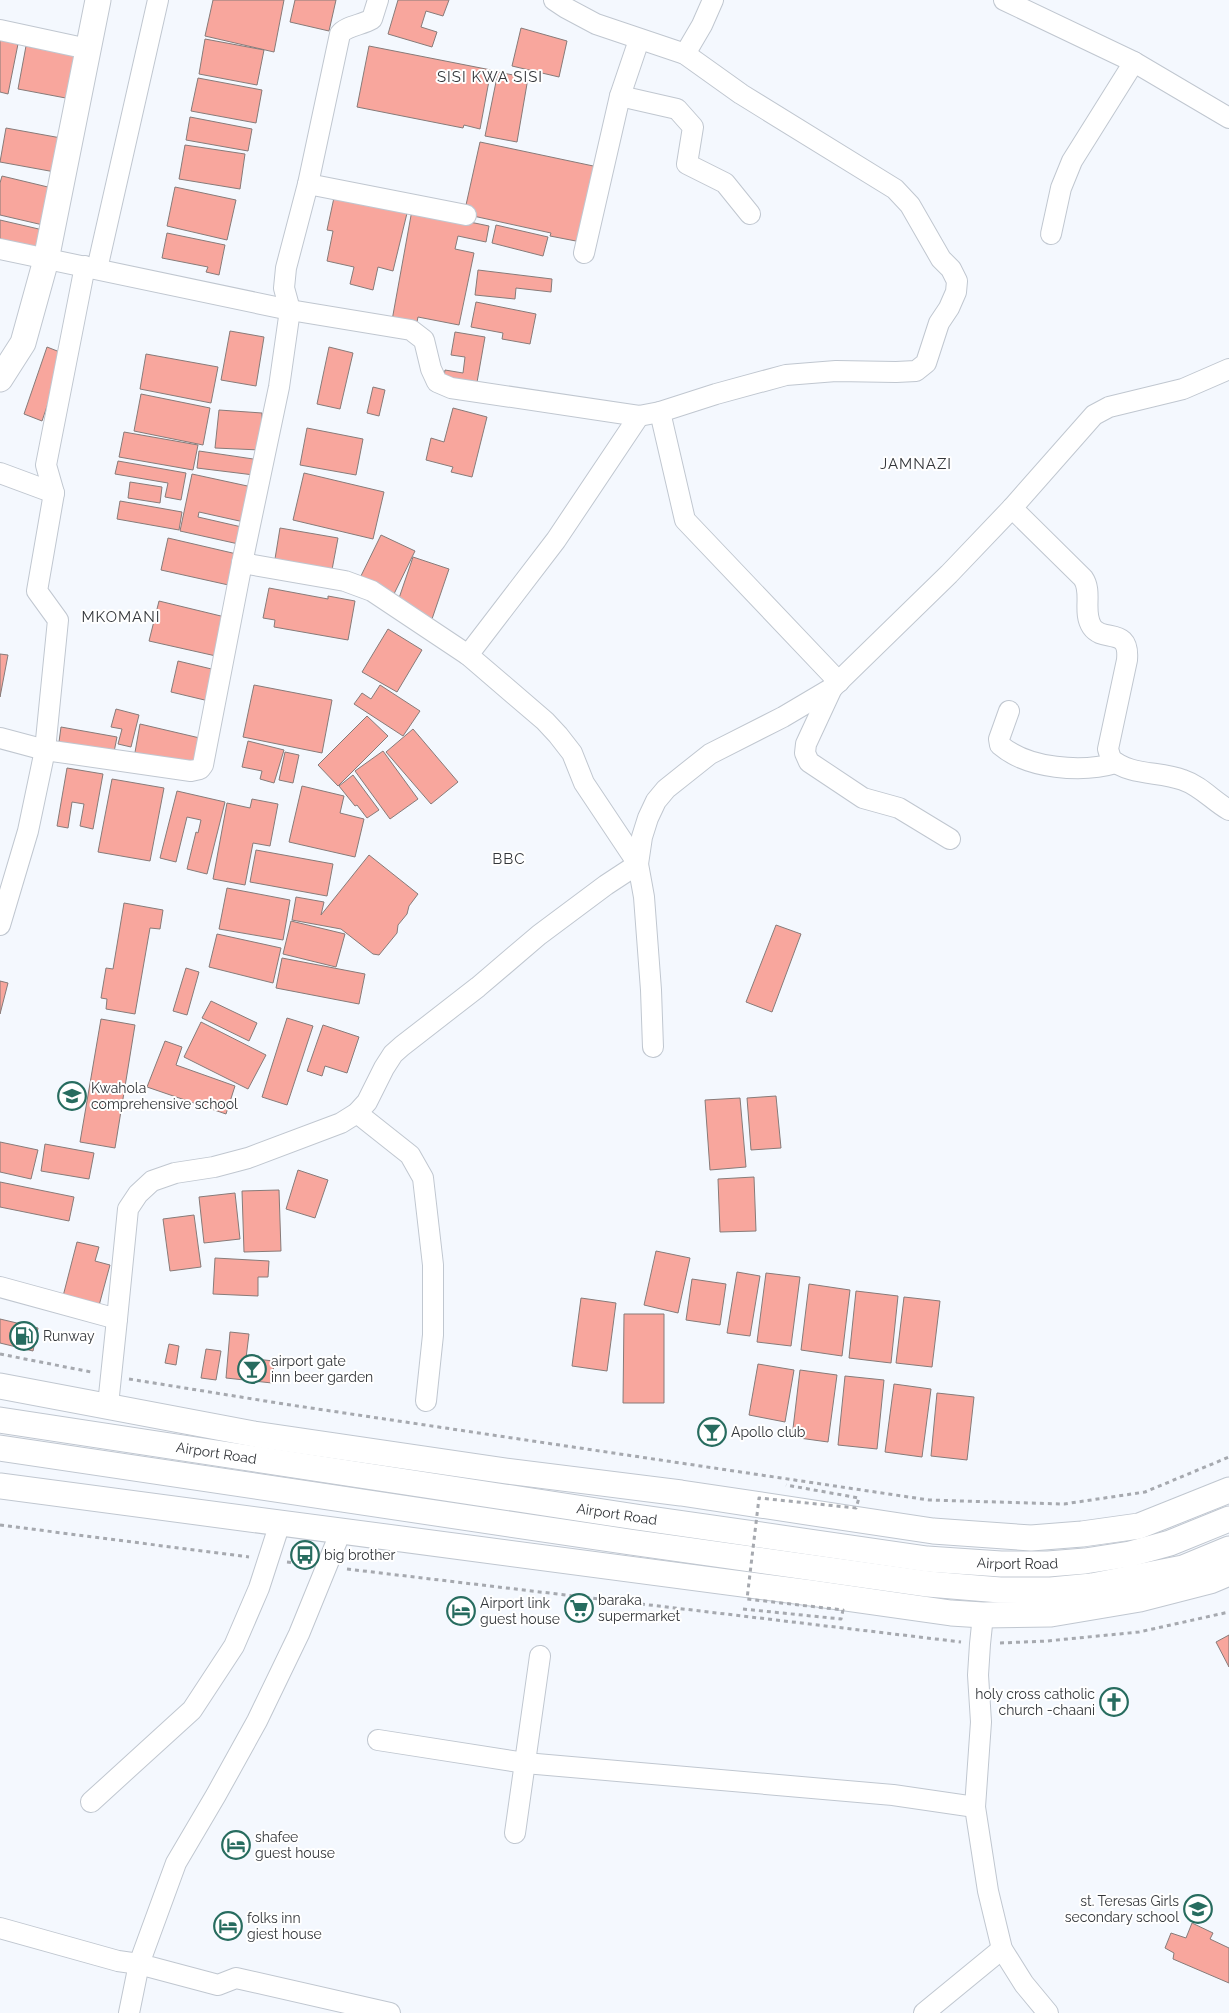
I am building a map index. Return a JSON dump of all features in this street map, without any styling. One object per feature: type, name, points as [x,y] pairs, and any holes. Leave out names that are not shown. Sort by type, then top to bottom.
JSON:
[{"type":"main road","points":[[0,379],[23,343],[46,260],[98,0]]},
{"type":"main road","points":[[0,1386],[254,1434],[506,1471],[680,1493],[933,1532],[1031,1538],[1082,1534],[1139,1526],[1229,1490]]},
{"type":"main road","name":"Airport Road","points":[[0,1420],[636,1517],[927,1559],[1001,1564],[1048,1564],[1130,1554],[1170,1543],[1229,1519]]},
{"type":"main road","name":"Airport Road","points":[[0,1448],[630,1542],[928,1584],[1008,1590],[1051,1590],[1092,1586],[1183,1568],[1229,1549]]},
{"type":"main road","points":[[0,1486],[811,1593],[904,1607],[983,1615],[1051,1614],[1140,1599],[1229,1573]]},
{"type":"street","points":[[0,925],[28,832],[45,750],[58,620],[37,591],[54,493],[46,465],[91,268],[158,0]]},
{"type":"street","points":[[0,738],[45,750],[191,771],[200,769],[203,765],[242,563],[279,387],[290,310],[284,288],[286,268],[308,184],[340,34],[344,29],[361,25],[372,19],[378,0]]},
{"type":"street","points":[[0,249],[290,310],[411,330],[424,340],[431,369],[437,382],[451,388],[639,416],[660,412],[786,375],[836,371],[916,371],[926,363],[939,323],[949,308],[956,292],[957,281],[951,269],[941,260],[910,205],[895,189],[741,94],[685,54],[596,24],[554,0]]},
{"type":"street","points":[[685,54],[702,25],[713,0]]},
{"type":"street","points":[[1004,0],[1134,62],[1229,118]]},
{"type":"street","points":[[0,30],[88,49]]},
{"type":"street","points":[[584,253],[620,96],[639,40]]},
{"type":"street","points":[[1051,234],[1061,188],[1072,161],[1134,62]]},
{"type":"street","points":[[620,96],[677,109],[693,127],[687,164],[725,183],[750,214]]},
{"type":"street","points":[[308,184],[466,215]]},
{"type":"street","points":[[653,1048],[644,897],[638,864],[642,837],[648,818],[656,802],[666,789],[710,754],[783,717],[836,685],[949,574],[1012,508],[1094,415],[1109,407],[1183,389],[1229,369]]},
{"type":"street","points":[[660,412],[685,520],[836,685]]},
{"type":"street","points":[[468,655],[556,540],[639,416]]},
{"type":"street","points":[[0,473],[54,493]]},
{"type":"street","points":[[1012,508],[1083,578],[1088,591],[1088,610],[1091,626],[1095,630],[1121,640],[1126,645],[1127,660],[1108,749],[1111,759],[1116,763],[1139,771],[1182,779],[1229,810]]},
{"type":"street","points":[[242,563],[346,581],[372,591],[468,655],[545,721],[558,735],[572,754],[584,783],[638,864]]},
{"type":"street","points":[[836,685],[806,744],[805,753],[809,762],[863,798],[899,808],[950,839]]},
{"type":"street","points":[[1009,711],[999,739],[1000,745],[1015,755],[1053,767],[1087,769],[1116,763]]},
{"type":"street","points":[[108,1405],[125,1228],[128,1209],[138,1194],[152,1181],[175,1173],[214,1167],[248,1158],[341,1123],[358,1113],[367,1102],[393,1054],[478,987],[539,935],[606,885],[638,864]]},
{"type":"street","points":[[358,1113],[410,1155],[423,1178],[433,1274],[433,1335],[426,1401]]},
{"type":"street","points":[[0,1286],[117,1319]]},
{"type":"street","points":[[91,1802],[192,1710],[234,1646],[259,1588],[280,1523]]},
{"type":"street","points":[[129,2013],[139,1964],[176,1863],[257,1721],[300,1634],[341,1531]]},
{"type":"street","points":[[983,1615],[978,1675],[980,1722],[975,1807],[988,1891],[1002,1949],[1024,1984],[1048,2013]]},
{"type":"street","points":[[515,1833],[540,1656]]},
{"type":"street","points":[[378,1740],[525,1763],[883,1794],[975,1807]]},
{"type":"street","points":[[0,1928],[118,1961],[139,1964],[218,1985],[236,1978],[390,2013]]},
{"type":"street","points":[[924,2013],[1002,1949]]},
{"type":"path","points":[[0,1354],[111,1376],[284,1404],[929,1500],[1064,1504],[1145,1492],[1229,1457]]},
{"type":"path","points":[[743,1608],[841,1619],[843,1610],[747,1599],[759,1498],[856,1508],[859,1498],[786,1485]]},
{"type":"path","points":[[0,1525],[268,1560],[980,1644],[1047,1641],[1139,1632],[1229,1612]]},
{"type":"building","points":[[213,0],[284,0],[274,52],[205,36]]},
{"type":"building","points":[[295,0],[336,0],[329,31],[290,22]]},
{"type":"building","points":[[398,0],[449,0],[443,16],[426,11],[421,27],[437,32],[432,47],[388,34]]},
{"type":"building","points":[[521,28],[567,41],[559,77],[512,66]]},
{"type":"building","points":[[205,39],[264,50],[257,85],[199,74]]},
{"type":"building","points":[[0,40],[18,44],[8,94],[0,92]]},
{"type":"building","points":[[26,46],[79,56],[71,99],[18,89]]},
{"type":"building","points":[[369,46],[491,70],[480,129],[464,125],[463,128],[357,107]]},
{"type":"building","points":[[498,72],[528,78],[517,142],[485,136]]},
{"type":"building","points":[[198,78],[262,90],[256,123],[191,111]]},
{"type":"building","points":[[190,117],[252,129],[248,151],[186,140]]},
{"type":"building","points":[[6,128],[61,138],[55,172],[0,162]]},
{"type":"building","points":[[480,142],[598,167],[581,242],[550,236],[551,233],[464,214]]},
{"type":"building","points":[[185,145],[245,154],[240,189],[179,179]]},
{"type":"building","points":[[2,176],[52,188],[43,225],[0,215],[0,183]]},
{"type":"building","points":[[175,187],[236,200],[227,240],[167,226]]},
{"type":"building","points":[[335,193],[408,209],[393,271],[378,267],[373,290],[350,284],[354,267],[327,261],[333,231],[327,230]]},
{"type":"building","points":[[412,210],[489,226],[486,242],[458,236],[455,249],[474,253],[459,325],[418,317],[415,331],[391,326]]},
{"type":"building","points":[[0,220],[43,230],[39,249],[0,240]]},
{"type":"building","points":[[496,225],[548,237],[543,256],[492,243]]},
{"type":"building","points":[[167,233],[225,245],[219,275],[206,272],[208,267],[162,258]]},
{"type":"building","points":[[478,270],[552,279],[551,292],[516,288],[515,299],[475,295]]},
{"type":"building","points":[[476,302],[536,314],[530,344],[502,339],[503,333],[471,327]]},
{"type":"building","points":[[230,331],[264,337],[256,386],[221,380]]},
{"type":"building","points":[[455,332],[485,337],[476,388],[443,382],[445,370],[463,373],[465,357],[451,355]]},
{"type":"building","points":[[47,347],[65,354],[42,421],[24,414]]},
{"type":"building","points":[[329,347],[353,353],[340,409],[317,404]]},
{"type":"building","points":[[146,354],[218,367],[211,403],[140,389]]},
{"type":"building","points":[[373,387],[385,390],[379,416],[367,413]]},
{"type":"building","points":[[141,394],[210,408],[203,445],[134,431]]},
{"type":"building","points":[[453,408],[487,417],[472,477],[451,472],[453,467],[426,460],[431,438],[444,442]]},
{"type":"building","points":[[219,410],[262,413],[260,450],[215,448]]},
{"type":"building","points":[[307,428],[363,439],[356,475],[300,465]]},
{"type":"building","points":[[124,432],[198,445],[193,470],[119,457]]},
{"type":"building","points":[[199,451],[260,460],[254,475],[197,468]]},
{"type":"building","points":[[118,461],[186,473],[181,500],[165,497],[168,483],[115,474]]},
{"type":"building","points":[[304,473],[384,492],[373,539],[293,520]]},
{"type":"building","points":[[192,474],[252,487],[244,522],[199,512],[198,517],[246,528],[243,545],[180,531]]},
{"type":"building","points":[[130,482],[162,487],[160,503],[128,498]]},
{"type":"building","points":[[120,501],[182,512],[179,530],[117,519]]},
{"type":"building","points":[[280,528],[338,538],[331,575],[274,565]]},
{"type":"building","points":[[381,535],[415,551],[392,598],[358,582]]},
{"type":"building","points":[[168,538],[241,555],[233,586],[161,570]]},
{"type":"building","points":[[413,557],[449,569],[432,619],[396,607]]},
{"type":"building","points":[[269,588],[328,599],[328,596],[355,601],[348,640],[274,627],[275,620],[263,618]]},
{"type":"building","points":[[159,601],[225,617],[216,656],[149,641]]},
{"type":"building","points":[[388,629],[422,650],[397,692],[362,672]]},
{"type":"building","points":[[0,654],[8,655],[0,697]]},
{"type":"building","points":[[178,661],[220,671],[213,702],[171,692]]},
{"type":"building","points":[[254,685],[332,700],[322,753],[243,737]]},
{"type":"building","points":[[380,685],[420,711],[403,736],[354,704],[362,693],[371,699]]},
{"type":"building","points":[[116,709],[139,715],[131,747],[118,744],[122,729],[111,727]]},
{"type":"building","points":[[367,716],[388,736],[338,786],[318,765]]},
{"type":"building","points":[[140,724],[204,739],[198,769],[134,758]]},
{"type":"building","points":[[61,727],[117,737],[114,752],[59,742]]},
{"type":"building","points":[[413,729],[458,782],[431,804],[386,752]]},
{"type":"building","points":[[248,741],[284,750],[274,783],[260,779],[262,771],[242,767]]},
{"type":"building","points":[[383,751],[418,799],[390,819],[355,771]]},
{"type":"building","points":[[285,752],[299,755],[293,783],[279,780]]},
{"type":"building","points":[[67,768],[103,774],[93,829],[80,826],[84,804],[72,802],[68,828],[57,826]]},
{"type":"building","points":[[353,775],[379,810],[367,818],[339,786]]},
{"type":"building","points":[[112,779],[164,788],[150,861],[98,852]]},
{"type":"building","points":[[302,786],[344,796],[340,813],[364,819],[355,857],[289,842]]},
{"type":"building","points":[[177,791],[225,802],[207,874],[187,869],[196,832],[198,833],[201,820],[187,817],[176,862],[160,858]]},
{"type":"building","points":[[252,799],[278,804],[270,846],[253,843],[245,885],[213,879],[227,803],[250,808]]},
{"type":"building","points":[[256,850],[333,864],[327,896],[250,882]]},
{"type":"building","points":[[369,855],[418,894],[409,906],[407,914],[398,925],[397,933],[379,955],[373,954],[341,929],[292,920],[296,897],[324,902],[321,915]]},
{"type":"building","points":[[227,888],[290,900],[283,940],[219,929]]},
{"type":"building","points":[[124,903],[163,910],[160,929],[150,928],[135,1014],[106,1009],[107,999],[101,998],[106,968],[113,969]]},
{"type":"building","points":[[291,921],[345,934],[336,967],[283,954]]},
{"type":"building","points":[[776,925],[801,934],[772,1012],[746,1002]]},
{"type":"building","points":[[217,934],[281,948],[273,983],[209,967]]},
{"type":"building","points":[[282,958],[365,974],[359,1004],[276,988]]},
{"type":"building","points":[[186,968],[199,972],[187,1015],[173,1011]]},
{"type":"building","points":[[0,981],[8,983],[0,1014]]},
{"type":"building","points":[[211,1001],[257,1023],[249,1041],[202,1018]]},
{"type":"building","points":[[287,1018],[313,1026],[287,1105],[262,1097]]},
{"type":"building","points":[[101,1019],[135,1025],[115,1148],[80,1142]]},
{"type":"building","points":[[201,1022],[266,1055],[248,1089],[184,1057]]},
{"type":"building","points":[[323,1025],[359,1037],[347,1073],[325,1066],[322,1076],[307,1071]]},
{"type":"building","points":[[165,1041],[182,1047],[176,1065],[235,1086],[226,1114],[147,1087]]},
{"type":"building","points":[[776,1096],[781,1148],[751,1150],[747,1098]]},
{"type":"building","points":[[740,1098],[746,1167],[710,1170],[705,1100]]},
{"type":"building","points":[[0,1142],[38,1150],[31,1179],[0,1172]]},
{"type":"building","points":[[45,1144],[94,1153],[89,1179],[41,1171]]},
{"type":"building","points":[[298,1170],[328,1180],[315,1218],[286,1209]]},
{"type":"building","points":[[754,1177],[756,1231],[720,1232],[718,1179]]},
{"type":"building","points":[[0,1182],[74,1197],[69,1221],[0,1207]]},
{"type":"building","points":[[279,1190],[281,1251],[244,1252],[242,1191]]},
{"type":"building","points":[[235,1193],[240,1239],[204,1243],[199,1197]]},
{"type":"building","points":[[194,1215],[201,1267],[170,1271],[163,1219]]},
{"type":"building","points":[[77,1242],[99,1247],[95,1261],[110,1265],[97,1313],[61,1304]]},
{"type":"building","points":[[656,1251],[690,1258],[678,1313],[644,1305]]},
{"type":"building","points":[[215,1258],[269,1261],[268,1277],[258,1277],[258,1296],[213,1294]]},
{"type":"building","points":[[737,1272],[760,1276],[750,1336],[727,1333]]},
{"type":"building","points":[[766,1273],[800,1277],[791,1346],[757,1342]]},
{"type":"building","points":[[692,1279],[726,1284],[720,1325],[686,1320]]},
{"type":"building","points":[[809,1284],[850,1290],[842,1356],[801,1350]]},
{"type":"building","points":[[856,1291],[898,1296],[891,1363],[849,1358]]},
{"type":"building","points":[[904,1297],[940,1301],[932,1367],[896,1363]]},
{"type":"building","points":[[581,1298],[616,1303],[607,1371],[572,1366]]},
{"type":"building","points":[[624,1314],[664,1314],[664,1403],[623,1403]]},
{"type":"building","points":[[0,1319],[38,1328],[33,1351],[0,1343]]},
{"type":"building","points":[[230,1332],[249,1334],[246,1358],[274,1361],[272,1383],[226,1378]]},
{"type":"building","points":[[169,1344],[179,1346],[176,1365],[165,1363]]},
{"type":"building","points":[[206,1349],[221,1351],[216,1380],[201,1378]]},
{"type":"building","points":[[758,1364],[794,1370],[785,1422],[749,1415]]},
{"type":"building","points":[[800,1370],[837,1375],[828,1442],[792,1437]]},
{"type":"building","points":[[845,1376],[884,1380],[877,1449],[838,1445]]},
{"type":"building","points":[[894,1384],[931,1389],[922,1457],[885,1452]]},
{"type":"building","points":[[937,1393],[974,1397],[967,1460],[931,1456]]},
{"type":"building","points":[[1229,1635],[1229,1667],[1216,1642]]},
{"type":"building","points":[[1192,1923],[1213,1933],[1210,1939],[1229,1948],[1229,1983],[1173,1959],[1174,1953],[1165,1948],[1171,1933],[1186,1938]]},
{"type":"place","name":"Kwahola comprehensive school","points":[[72,1096]]},
{"type":"place","name":"Runway","points":[[24,1336]]},
{"type":"place","name":"airport gate inn beer garden","points":[[252,1369]]},
{"type":"place","name":"Apollo club","points":[[712,1432]]},
{"type":"place","name":"big brother","points":[[305,1555]]},
{"type":"place","name":"baraka supermarket","points":[[579,1608]]},
{"type":"place","name":"Airport link guest house","points":[[461,1611]]},
{"type":"place","name":"holy cross catholic church -chaani","points":[[1114,1702]]},
{"type":"place","name":"shafee guest house","points":[[236,1845]]},
{"type":"place","name":"st. Teresas Girls secondary school","points":[[1198,1909]]},
{"type":"place","name":"folks inn giest house","points":[[228,1926]]},
{"type":"district","name":"SISI KWA SISI","points":[[490,77]]},
{"type":"district","name":"JAMNAZI","points":[[916,464]]},
{"type":"district","name":"MKOMANI","points":[[121,617]]},
{"type":"district","name":"BBC","points":[[509,859]]}]
